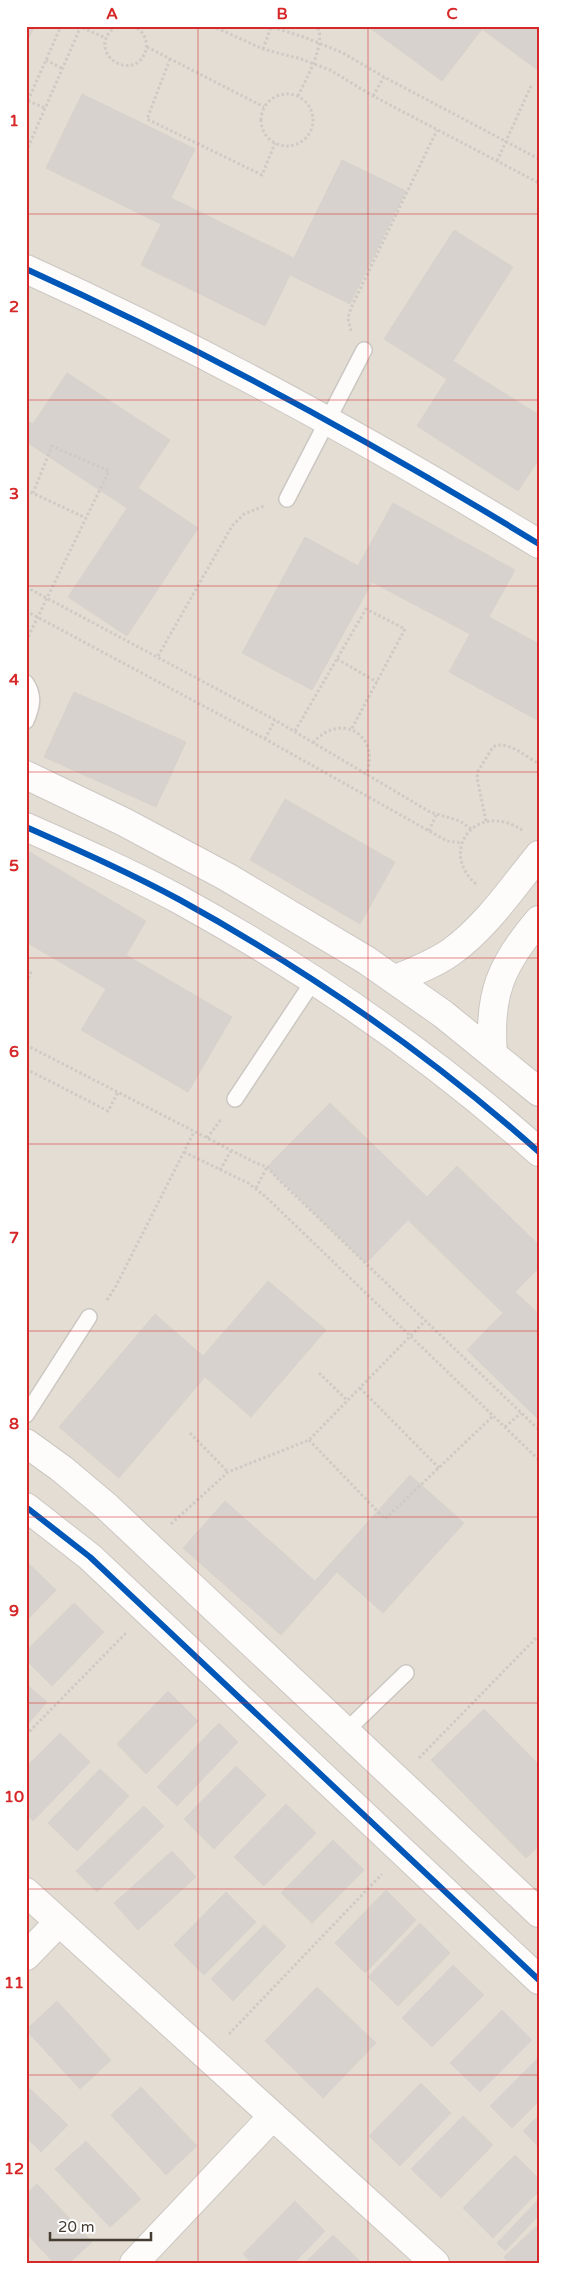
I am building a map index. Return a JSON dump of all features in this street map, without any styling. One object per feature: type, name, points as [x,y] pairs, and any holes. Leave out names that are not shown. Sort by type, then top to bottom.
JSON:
[{"type":"street","points":[[26,269],[166,336],[327,421],[539,544]]},
{"type":"street","points":[[26,775],[124,822],[226,877],[396,979],[494,1053],[539,1092]]},
{"type":"street","points":[[26,827],[178,899],[261,946],[314,980],[420,1054],[496,1113],[539,1152]]},
{"type":"street","points":[[396,979],[424,968],[451,952],[474,932],[504,897],[532,844]]},
{"type":"street","points":[[504,897],[539,912]]},
{"type":"street","points":[[494,1053],[492,1010],[504,969],[515,950],[539,920]]},
{"type":"street","points":[[26,1443],[62,1469],[148,1545],[539,1913]]},
{"type":"street","points":[[26,1507],[90,1556],[539,1980]]},
{"type":"street","points":[[26,1892],[435,2263]]},
{"type":"street","points":[[26,1956],[59,1922]]},
{"type":"street","points":[[134,2263],[273,2116]]},
{"type":"lane","points":[[287,499],[364,350]]},
{"type":"lane","points":[[26,682],[32,691],[33,700],[26,721]]},
{"type":"lane","points":[[236,1099],[314,980]]},
{"type":"lane","points":[[26,1415],[89,1317]]},
{"type":"lane","points":[[346,1731],[406,1673]]},
{"type":"path","points":[[45,108],[27,103],[61,26]]},
{"type":"path","points":[[116,26],[106,38],[105,47],[107,55],[113,62],[121,65],[130,65],[138,62],[146,47],[146,38],[135,26]]},
{"type":"path","points":[[212,26],[262,49],[330,70],[373,96],[539,183]]},
{"type":"path","points":[[298,96],[321,44],[320,30],[317,26]]},
{"type":"path","points":[[26,152],[80,27],[106,38]]},
{"type":"path","points":[[262,49],[270,27],[321,44],[343,53],[384,78],[539,159]]},
{"type":"path","points":[[146,47],[264,107]]},
{"type":"path","points":[[170,59],[147,119],[262,175],[275,143]]},
{"type":"path","points":[[46,60],[63,69]]},
{"type":"path","points":[[373,96],[384,78]]},
{"type":"path","points":[[497,161],[531,86]]},
{"type":"path","points":[[26,89],[32,91]]},
{"type":"path","points":[[289,94],[298,96],[306,102],[312,111],[311,132],[296,145],[285,146],[275,143],[268,138],[261,124],[264,107],[270,100],[279,95],[289,94]]},
{"type":"path","points":[[364,350],[354,340],[349,328],[348,318],[351,308],[438,130]]},
{"type":"path","points":[[26,640],[109,471],[52,446],[33,493]]},
{"type":"path","points":[[26,490],[86,518]]},
{"type":"path","points":[[158,656],[237,519],[252,510],[287,499]]},
{"type":"path","points":[[26,587],[48,597],[275,720],[436,815],[460,821],[471,829]]},
{"type":"path","points":[[295,732],[366,609],[405,630],[351,730]]},
{"type":"path","points":[[26,611],[447,841],[462,843]]},
{"type":"path","points":[[337,659],[377,682]]},
{"type":"path","points":[[265,740],[275,720]]},
{"type":"path","points":[[312,743],[320,734],[329,729],[340,727],[360,735],[367,744],[370,754],[370,765],[366,775]]},
{"type":"path","points":[[486,821],[476,778],[478,771],[493,747],[505,745],[539,764]]},
{"type":"path","points":[[430,831],[436,815]]},
{"type":"path","points":[[504,897],[467,876],[460,855],[462,843],[471,829],[479,822],[500,820],[513,824],[532,844]]},
{"type":"path","points":[[26,983],[32,970]]},
{"type":"path","points":[[26,1045],[231,1151],[267,1167],[424,1321],[539,1430]]},
{"type":"path","points":[[26,1069],[108,1111],[118,1092]]},
{"type":"path","points":[[89,1317],[109,1298],[116,1286],[194,1132]]},
{"type":"path","points":[[220,1170],[231,1151]]},
{"type":"path","points":[[184,1152],[256,1188],[539,1460]]},
{"type":"path","points":[[256,1188],[267,1167]]},
{"type":"path","points":[[148,1545],[228,1472],[310,1440],[424,1321]]},
{"type":"path","points":[[320,1373],[348,1401]]},
{"type":"path","points":[[360,1388],[439,1468]]},
{"type":"path","points":[[505,1427],[521,1413]]},
{"type":"path","points":[[310,1440],[385,1519],[494,1416]]},
{"type":"path","points":[[190,1433],[228,1472]]},
{"type":"path","points":[[26,1735],[147,1611]]},
{"type":"path","points":[[398,1780],[539,1635]]},
{"type":"path","points":[[208,2057],[403,1852]]},
{"type":"shaded area","points":[[26,26],[539,26],[539,2263],[26,2263]]},
{"type":"building","points":[[26,26],[35,26],[26,43]]},
{"type":"building","points":[[367,26],[462,26],[466,30],[469,26],[539,26],[539,71],[482,29],[442,81]]},
{"type":"building","points":[[82,94],[195,149],[171,198],[294,258],[342,160],[406,191],[350,304],[290,275],[265,326],[141,265],[161,224],[46,168]]},
{"type":"building","points":[[454,230],[513,267],[453,361],[539,415],[539,459],[518,491],[417,426],[447,379],[384,339]]},
{"type":"building","points":[[67,373],[170,440],[138,488],[198,528],[127,636],[68,597],[127,508],[28,443],[26,446],[26,420],[33,424]]},
{"type":"building","points":[[393,503],[515,570],[489,617],[539,644],[539,721],[449,672],[470,634],[372,582],[312,690],[242,653],[305,537],[358,566]]},
{"type":"building","points":[[74,692],[186,742],[156,807],[44,757]]},
{"type":"building","points":[[285,799],[395,862],[360,924],[250,860]]},
{"type":"building","points":[[26,850],[146,921],[126,955],[232,1017],[188,1092],[81,1030],[106,989],[26,942]]},
{"type":"building","points":[[330,1103],[427,1197],[457,1166],[539,1245],[539,1268],[515,1292],[539,1314],[539,1420],[467,1350],[503,1313],[408,1220],[366,1263],[267,1167]]},
{"type":"building","points":[[268,1281],[326,1330],[251,1417],[205,1377],[119,1478],[59,1427],[155,1314],[203,1356]]},
{"type":"building","points":[[410,1475],[464,1523],[383,1613],[337,1572],[281,1635],[183,1548],[225,1501],[315,1581]]},
{"type":"building","points":[[26,1561],[56,1590],[26,1621]]},
{"type":"building","points":[[74,1603],[104,1632],[52,1686],[26,1660],[26,1651]]},
{"type":"building","points":[[26,1684],[47,1702],[26,1726]]},
{"type":"building","points":[[168,1691],[198,1721],[146,1774],[117,1744]]},
{"type":"building","points":[[484,1709],[539,1765],[539,1846],[526,1858],[431,1760]]},
{"type":"building","points":[[219,1723],[238,1742],[177,1806],[157,1787]]},
{"type":"building","points":[[60,1733],[90,1762],[33,1821],[26,1814],[26,1767]]},
{"type":"building","points":[[236,1766],[266,1795],[214,1849],[184,1819]]},
{"type":"building","points":[[100,1769],[129,1796],[77,1851],[48,1823]]},
{"type":"building","points":[[286,1804],[316,1833],[264,1886],[234,1857]]},
{"type":"building","points":[[144,1806],[164,1826],[97,1892],[76,1871]]},
{"type":"building","points":[[333,1840],[364,1870],[312,1923],[281,1893]]},
{"type":"building","points":[[172,1851],[196,1877],[138,1930],[114,1903]]},
{"type":"building","points":[[386,1890],[416,1920],[365,1973],[335,1943]]},
{"type":"building","points":[[226,1892],[256,1922],[204,1975],[174,1945]]},
{"type":"building","points":[[420,1923],[450,1953],[398,2006],[368,1977]]},
{"type":"building","points":[[264,1925],[286,1946],[233,2001],[211,1979]]},
{"type":"building","points":[[453,1965],[484,1995],[432,2047],[402,2018]]},
{"type":"building","points":[[317,1987],[376,2043],[323,2098],[265,2041]]},
{"type":"building","points":[[57,2001],[111,2060],[80,2089],[26,2030]]},
{"type":"building","points":[[502,2010],[532,2040],[480,2092],[450,2063]]},
{"type":"building","points":[[539,2057],[539,2101],[512,2128],[490,2106]]},
{"type":"building","points":[[421,2083],[451,2113],[400,2166],[369,2136]]},
{"type":"building","points":[[26,2085],[68,2125],[41,2152],[26,2137]]},
{"type":"building","points":[[141,2087],[197,2146],[166,2175],[111,2115]]},
{"type":"building","points":[[539,2115],[539,2147],[523,2131]]},
{"type":"building","points":[[463,2116],[493,2145],[441,2198],[411,2169]]},
{"type":"building","points":[[86,2141],[141,2199],[110,2227],[55,2169]]},
{"type":"building","points":[[515,2155],[539,2179],[539,2191],[493,2238],[463,2208]]},
{"type":"building","points":[[37,2184],[92,2242],[69,2263],[54,2263],[26,2233],[26,2194]]},
{"type":"building","points":[[539,2199],[539,2215],[505,2251],[497,2243]]},
{"type":"building","points":[[295,2201],[325,2231],[294,2263],[252,2263],[243,2254]]},
{"type":"building","points":[[539,2224],[539,2263],[509,2263],[504,2257]]},
{"type":"building","points":[[333,2235],[362,2263],[305,2263]]},
{"type":"cycle path","points":[[26,269],[158,332],[287,399],[477,506],[539,544]]},
{"type":"cycle path","points":[[26,827],[104,862],[180,900],[228,927],[321,985],[367,1016],[455,1081],[539,1152]]},
{"type":"cycle path","points":[[26,1507],[90,1557],[539,1980]]}]
